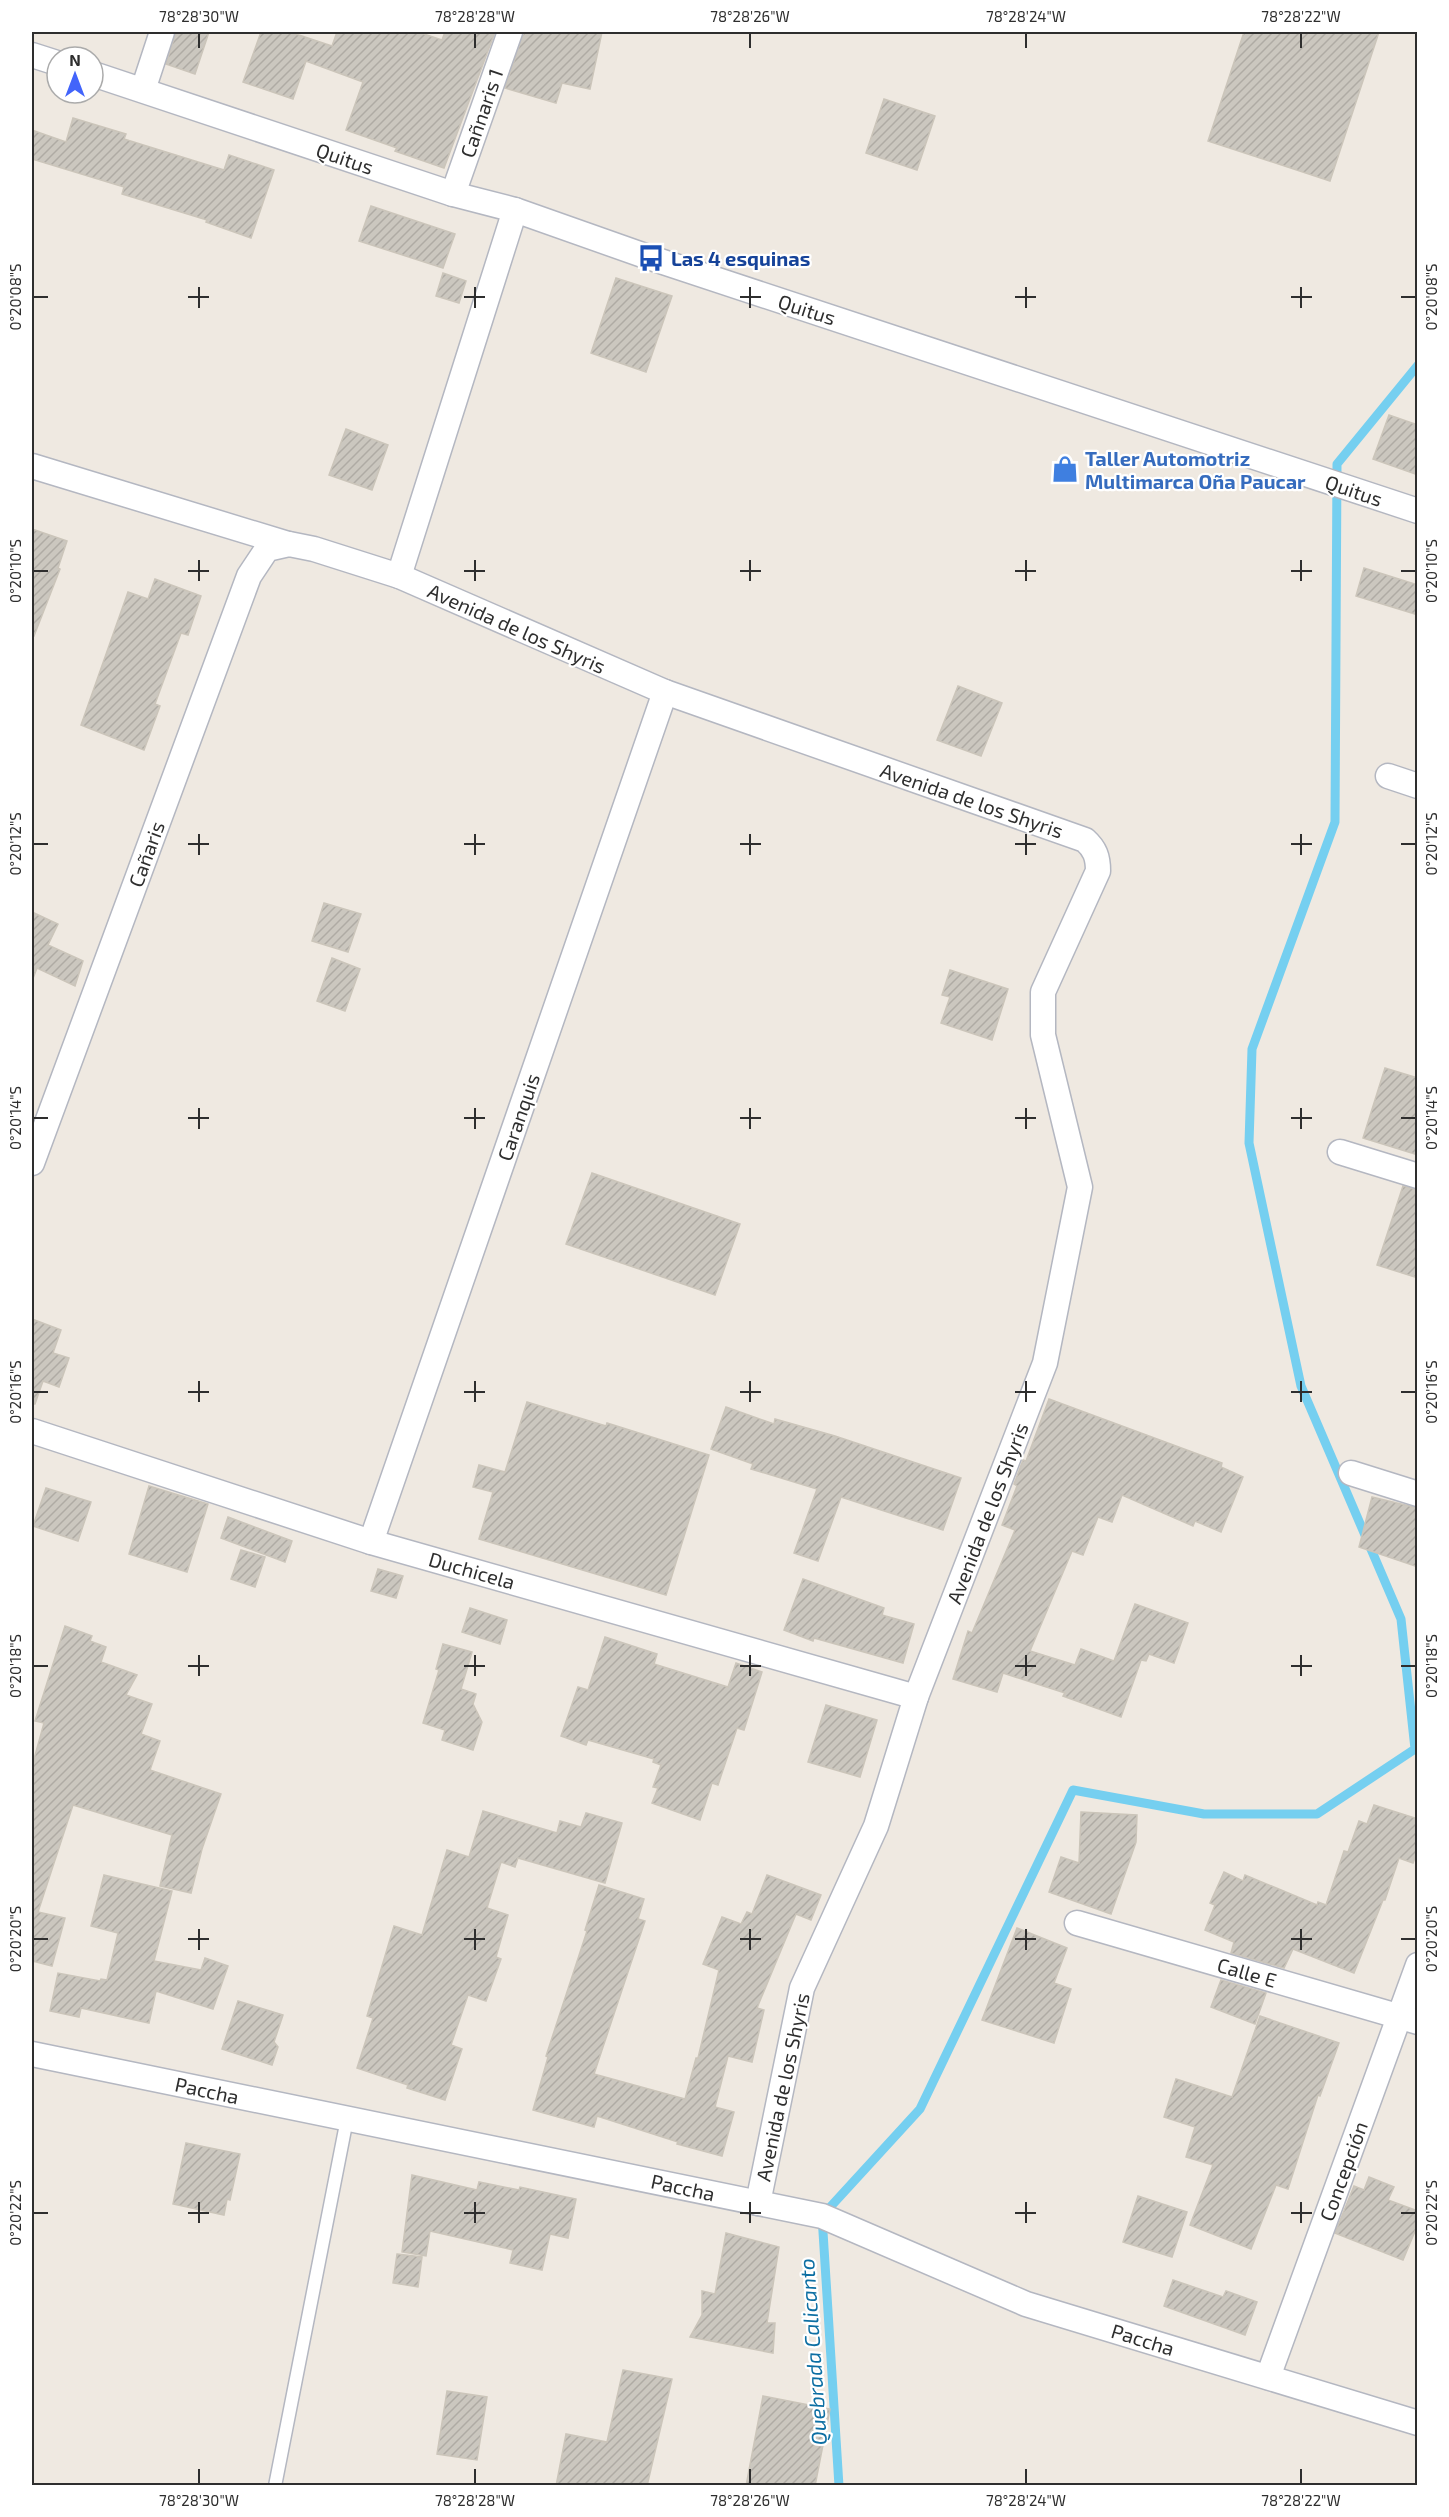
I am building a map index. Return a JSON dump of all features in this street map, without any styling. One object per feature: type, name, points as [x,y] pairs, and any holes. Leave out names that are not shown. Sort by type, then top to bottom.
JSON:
[{"type":"street","points":[[143,90],[162,32]]},
{"type":"street","name":"Cañnaris 1","points":[[453,194],[510,32]]},
{"type":"street","name":"Quitus","points":[[105,78],[453,194],[515,210],[651,258],[1418,512]]},
{"type":"street","points":[[399,576],[515,210]]},
{"type":"street","name":"Avenida de los Shyris","points":[[32,466],[278,546],[314,549],[399,576],[665,692],[1085,840],[1093,848],[1098,859],[1098,871],[1094,884],[1043,992],[1043,1035],[1080,1187],[1045,1363],[916,1697],[876,1826],[802,1988],[758,2203]]},
{"type":"street","name":"Cañaris","points":[[32,1163],[249,576],[278,546]]},
{"type":"street","name":"Caranquis","points":[[371,1542],[665,692]]},
{"type":"street","points":[[1388,776],[1418,786]]},
{"type":"street","points":[[1340,1152],[1418,1176]]},
{"type":"street","name":"Duchicela","points":[[32,1431],[371,1542],[916,1697]]},
{"type":"street","points":[[1351,1473],[1418,1494]]},
{"type":"street","name":"Calle E","points":[[1077,1923],[1408,2019]]},
{"type":"street","name":"Concepción","points":[[1268,2377],[1408,2019],[1418,1965]]},
{"type":"street","name":"Paccha","points":[[32,2054],[822,2216],[1026,2304],[1418,2422]]},
{"type":"lane","points":[[275,2486],[347,2119]]},
{"type":"building","points":[[176,32],[209,32],[195,74],[166,64]]},
{"type":"building","points":[[261,32],[290,32],[332,46],[337,32],[418,32],[442,40],[445,32],[495,32],[444,168],[395,151],[397,148],[346,130],[363,82],[306,61],[293,99],[243,82]]},
{"type":"building","points":[[524,32],[602,32],[590,89],[562,83],[556,103],[505,88]]},
{"type":"building","points":[[1244,32],[1379,32],[1330,181],[1208,141]]},
{"type":"building","points":[[884,99],[935,116],[917,170],[866,153]]},
{"type":"building","points":[[73,118],[126,134],[124,139],[224,170],[229,155],[274,170],[251,238],[206,222],[207,220],[122,194],[124,187],[32,159],[32,130],[66,142]]},
{"type":"building","points":[[371,206],[455,234],[443,268],[359,241]]},
{"type":"building","points":[[443,273],[466,281],[459,303],[436,296]]},
{"type":"building","points":[[616,278],[672,296],[646,372],[591,353]]},
{"type":"building","points":[[1389,415],[1418,425],[1418,475],[1373,459]]},
{"type":"building","points":[[346,429],[388,445],[372,490],[329,475]]},
{"type":"building","points":[[32,529],[67,541],[58,568],[60,569],[34,636],[32,635]]},
{"type":"building","points":[[1364,568],[1418,585],[1418,615],[1356,596]]},
{"type":"building","points":[[155,579],[201,596],[188,635],[181,633],[155,704],[160,706],[144,750],[81,725],[128,592],[148,599]]},
{"type":"building","points":[[958,686],[1002,703],[981,756],[937,740]]},
{"type":"building","points":[[324,903],[361,914],[348,952],[312,941]]},
{"type":"building","points":[[32,912],[58,924],[48,945],[83,961],[75,986],[37,968],[32,981]]},
{"type":"building","points":[[332,958],[360,969],[345,1011],[317,1001]]},
{"type":"building","points":[[950,970],[1008,989],[992,1040],[941,1023],[950,997],[942,995]]},
{"type":"building","points":[[1385,1068],[1418,1078],[1418,1155],[1363,1138]]},
{"type":"building","points":[[592,1173],[740,1224],[715,1295],[566,1244]]},
{"type":"building","points":[[1403,1186],[1418,1190],[1418,1278],[1377,1265]]},
{"type":"building","points":[[32,1319],[61,1330],[53,1353],[69,1358],[59,1387],[43,1381],[35,1404],[32,1404]]},
{"type":"building","points":[[1049,1399],[1222,1463],[1221,1467],[1243,1477],[1221,1532],[1195,1521],[1193,1526],[1122,1495],[1112,1522],[1098,1517],[1083,1555],[1072,1551],[1030,1651],[1075,1665],[1081,1649],[1114,1661],[1135,1604],[1188,1623],[1174,1663],[1149,1654],[1146,1661],[1141,1660],[1121,1717],[1063,1696],[1065,1693],[1003,1673],[997,1692],[953,1679],[968,1631],[972,1633],[1015,1530],[1002,1525],[1017,1486],[1014,1484],[1023,1460],[1026,1461]]},
{"type":"building","points":[[527,1402],[606,1426],[607,1423],[709,1455],[666,1595],[479,1539],[493,1492],[473,1487],[479,1465],[505,1472]]},
{"type":"building","points":[[726,1407],[774,1424],[775,1419],[835,1436],[961,1478],[943,1530],[841,1497],[818,1561],[794,1553],[817,1489],[751,1469],[753,1464],[711,1449]]},
{"type":"building","points":[[149,1486],[208,1504],[187,1572],[129,1554]]},
{"type":"building","points":[[46,1488],[91,1502],[78,1541],[33,1526]]},
{"type":"building","points":[[1372,1497],[1418,1508],[1418,1567],[1359,1547]]},
{"type":"building","points":[[228,1517],[292,1541],[285,1562],[221,1538]]},
{"type":"building","points":[[241,1550],[265,1557],[255,1587],[231,1579]]},
{"type":"building","points":[[378,1569],[403,1576],[396,1598],[371,1591]]},
{"type":"building","points":[[803,1579],[884,1608],[882,1615],[914,1624],[903,1663],[814,1638],[813,1641],[784,1630]]},
{"type":"building","points":[[470,1608],[507,1620],[500,1644],[462,1632]]},
{"type":"building","points":[[65,1626],[92,1636],[90,1641],[106,1647],[101,1662],[137,1675],[126,1695],[152,1704],[141,1734],[160,1741],[150,1770],[221,1794],[202,1849],[191,1893],[160,1886],[172,1835],[73,1805],[38,1912],[65,1918],[52,1966],[32,1961],[32,1766],[44,1723],[35,1721]]},
{"type":"building","points":[[605,1637],[657,1654],[654,1664],[728,1687],[736,1663],[762,1672],[744,1730],[737,1728],[718,1785],[712,1783],[700,1820],[652,1803],[658,1788],[653,1787],[661,1765],[653,1762],[654,1759],[588,1740],[586,1745],[561,1736],[578,1687],[588,1690]]},
{"type":"building","points":[[443,1644],[472,1652],[461,1689],[476,1694],[473,1704],[482,1722],[473,1750],[442,1740],[445,1730],[423,1723],[439,1670],[436,1669]]},
{"type":"building","points":[[826,1705],[877,1720],[860,1777],[808,1762]]},
{"type":"building","points":[[1374,1805],[1418,1819],[1418,1850],[1413,1863],[1399,1858],[1385,1900],[1383,1900],[1354,1973],[1293,1949],[1284,1968],[1231,1953],[1234,1942],[1205,1930],[1215,1905],[1210,1903],[1224,1872],[1243,1881],[1245,1875],[1317,1905],[1318,1902],[1326,1905],[1344,1851],[1348,1852],[1359,1821],[1367,1824]]},
{"type":"building","points":[[483,1811],[557,1833],[560,1821],[581,1827],[586,1813],[622,1823],[605,1883],[518,1858],[515,1867],[501,1862],[487,1908],[508,1915],[496,1957],[501,1959],[486,2001],[468,1995],[451,2045],[462,2049],[445,2100],[357,2068],[373,2018],[367,2016],[394,1926],[422,1935],[447,1850],[469,1857]]},
{"type":"building","points":[[1081,1812],[1137,1815],[1136,1842],[1111,1914],[1049,1892],[1061,1857],[1079,1863]]},
{"type":"building","points":[[104,1875],[172,1891],[154,1961],[201,1970],[205,1958],[228,1966],[213,2009],[156,1991],[149,2023],[81,2008],[79,2017],[50,2011],[58,1973],[100,1981],[101,1979],[107,1980],[118,1933],[91,1926]]},
{"type":"building","points":[[767,1875],[821,1895],[811,1920],[796,1914],[757,2008],[764,2010],[752,2062],[728,2056],[715,2107],[734,2112],[722,2156],[677,2144],[678,2142],[597,2116],[594,2127],[533,2110],[548,2057],[546,2056],[587,1931],[585,1930],[599,1885],[644,1899],[638,1919],[645,1921],[594,2074],[685,2099],[696,2058],[698,2058],[719,1970],[703,1964],[722,1917],[741,1924],[747,1912],[752,1914]]},
{"type":"building","points":[[1017,1928],[1067,1948],[1054,1983],[1071,1989],[1054,2043],[982,2020]]},
{"type":"building","points":[[1221,1980],[1266,1993],[1255,2024],[1211,2007]]},
{"type":"building","points":[[238,2001],[283,2015],[274,2042],[278,2047],[272,2065],[222,2049]]},
{"type":"building","points":[[1260,2016],[1339,2043],[1320,2096],[1318,2095],[1288,2189],[1276,2185],[1251,2249],[1190,2225],[1213,2165],[1186,2157],[1195,2127],[1164,2117],[1176,2079],[1232,2097]]},
{"type":"building","points":[[186,2143],[240,2154],[230,2200],[227,2199],[224,2215],[173,2204]]},
{"type":"building","points":[[412,2175],[477,2190],[479,2182],[519,2190],[520,2187],[576,2199],[568,2238],[550,2234],[542,2270],[510,2263],[513,2250],[430,2231],[426,2256],[402,2252]]},
{"type":"building","points":[[1369,2177],[1394,2187],[1388,2200],[1418,2211],[1418,2224],[1403,2260],[1335,2233],[1354,2186],[1364,2190]]},
{"type":"building","points":[[1138,2196],[1187,2212],[1172,2257],[1123,2242]]},
{"type":"building","points":[[726,2233],[779,2247],[767,2323],[775,2323],[773,2353],[690,2337],[702,2315],[702,2291],[715,2294]]},
{"type":"building","points":[[397,2254],[422,2257],[418,2287],[393,2283]]},
{"type":"building","points":[[1173,2280],[1223,2297],[1226,2291],[1257,2302],[1245,2335],[1164,2306]]},
{"type":"building","points":[[623,2370],[672,2379],[647,2486],[556,2486],[566,2434],[607,2442]]},
{"type":"building","points":[[447,2391],[487,2397],[477,2460],[437,2454]]},
{"type":"building","points":[[763,2396],[830,2409],[815,2486],[746,2486]]},
{"type":"waterway","name":"Quebrada Calicanto","points":[[839,2486],[822,2216],[920,2109],[1073,1790],[1204,1814],[1317,1814],[1415,1749],[1401,1619],[1301,1386],[1249,1143],[1252,1049],[1335,822],[1337,464],[1418,365]]},
{"type":"place","name":"Las 4 esquinas","points":[[651,258]]},
{"type":"place","name":"Taller Automotriz Multimarca Oña Paucar","points":[[1065,469]]}]
